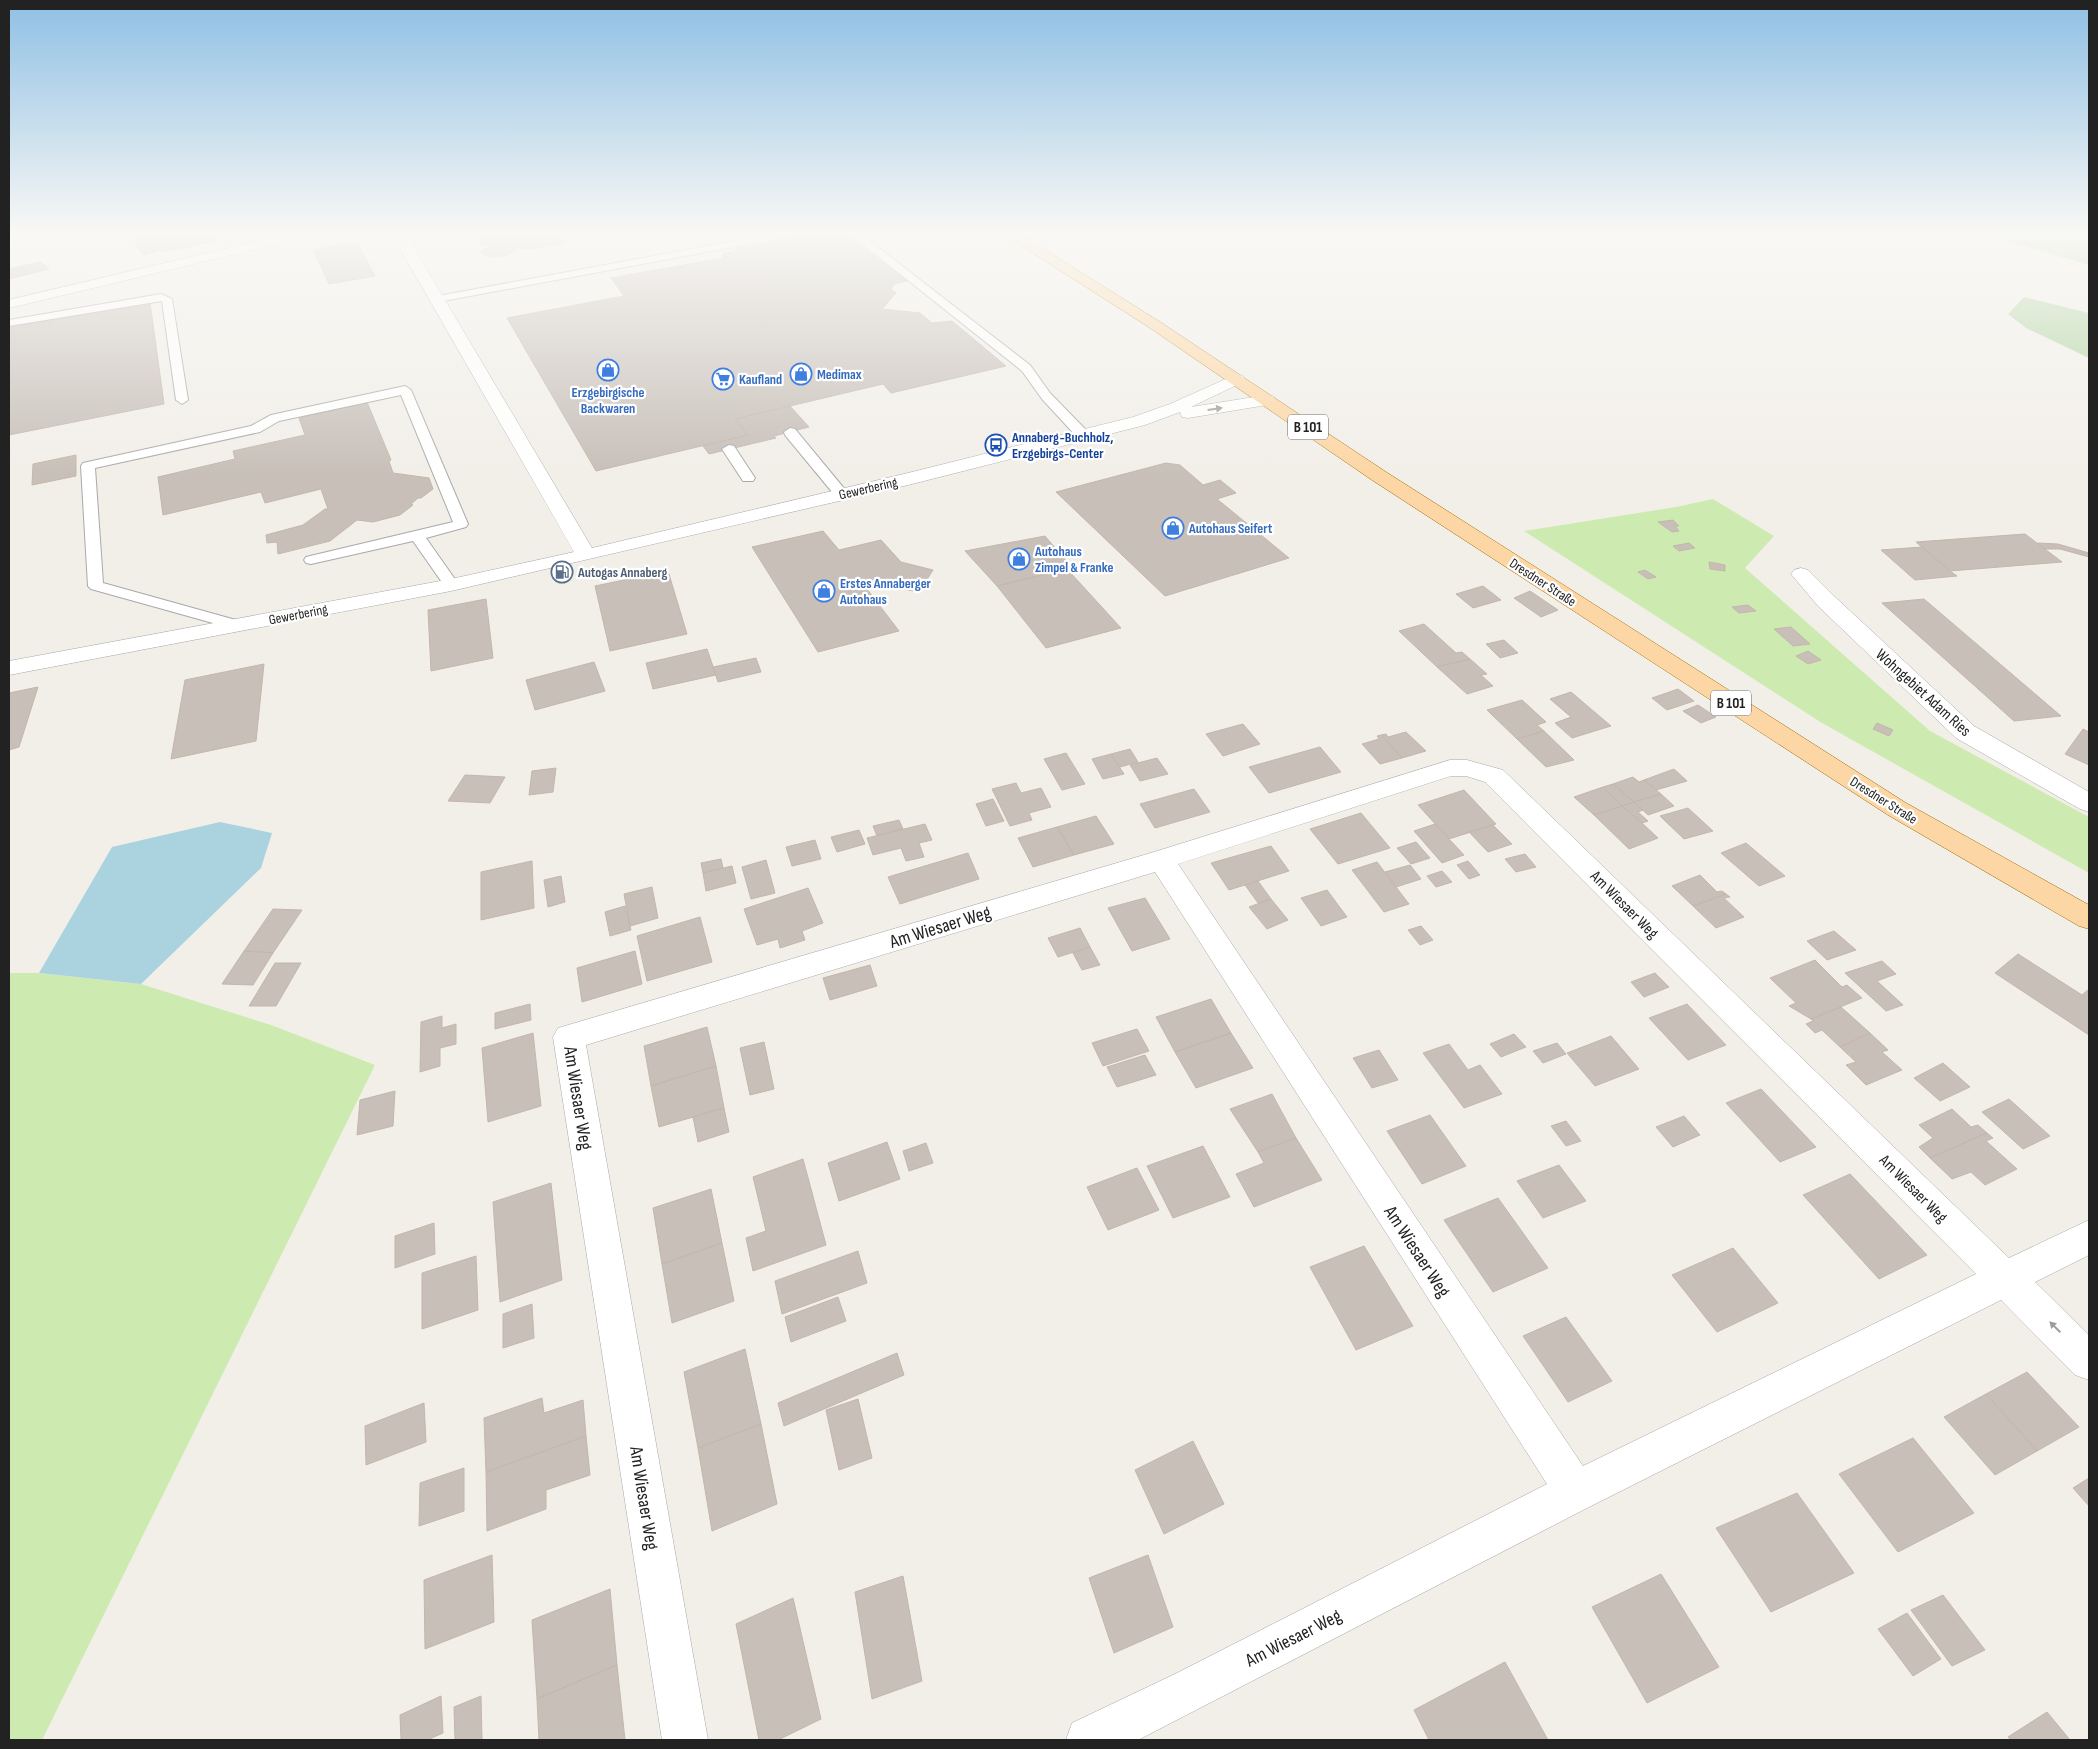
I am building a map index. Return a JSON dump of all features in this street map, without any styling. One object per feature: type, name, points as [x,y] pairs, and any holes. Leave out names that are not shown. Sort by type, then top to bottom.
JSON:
[{"type":"main road","name":"Dresdner Straße","points":[[1133,313],[1237,379],[1387,481],[1897,809],[2089,918]]},
{"type":"street","points":[[446,313],[586,556]]},
{"type":"street","name":"Gewerbering","points":[[1149,418],[1237,379]]},
{"type":"street","name":"Gewerbering","points":[[9,668],[451,585],[586,556],[842,495],[1149,418],[1267,400]]},
{"type":"street","name":"Wohngebiet Adam Ries","points":[[1801,574],[1826,601],[1965,732],[2089,803]]},
{"type":"street","name":"Am Wiesaer Weg","points":[[685,1740],[569,1037],[1161,860],[1450,768],[1468,768],[1494,776],[2089,1362]]},
{"type":"street","name":"Am Wiesaer Weg","points":[[1161,860],[1576,1491]]},
{"type":"street","name":"Am Wiesaer Weg","points":[[1089,1740],[1193,1689],[1576,1491],[2004,1277],[2089,1237]]},
{"type":"lane","points":[[9,322],[64,313]]},
{"type":"lane","points":[[169,313],[182,400]]},
{"type":"lane","points":[[955,313],[1026,368],[1046,396],[1082,434]]},
{"type":"lane","points":[[237,625],[96,586],[88,466],[255,429],[275,418],[405,390],[461,524],[311,560]]},
{"type":"lane","points":[[790,432],[842,495]]},
{"type":"lane","points":[[729,449],[748,478]]},
{"type":"lane","points":[[417,536],[451,585]]},
{"type":"green space","points":[[2089,313],[2089,358],[2026,328],[2008,314]]},
{"type":"green space","points":[[1713,499],[1774,536],[1745,568],[1930,731],[2089,817],[2089,873],[1822,723],[1524,531],[1676,507]]},
{"type":"green space","points":[[9,973],[39,973],[141,984],[271,1025],[375,1065],[42,1740],[9,1740]]},
{"type":"water","points":[[220,822],[272,833],[261,868],[141,984],[39,973],[112,847]]},
{"type":"building","points":[[90,313],[151,313],[164,404],[9,435],[9,327]]},
{"type":"building","points":[[536,313],[916,313],[920,313],[932,323],[952,321],[1006,366],[891,393],[883,384],[735,419],[748,435],[596,471],[507,318]]},
{"type":"building","points":[[367,402],[391,460],[389,461],[393,473],[429,478],[433,489],[421,498],[418,498],[411,504],[413,505],[400,515],[373,522],[357,520],[330,541],[278,554],[277,542],[267,543],[266,535],[303,525],[325,509],[328,509],[321,489],[265,503],[261,492],[163,515],[158,477],[235,459],[233,451],[305,435],[299,418]]},
{"type":"building","points":[[790,406],[809,427],[774,436],[776,438],[709,454],[703,446],[748,435],[735,419]]},
{"type":"building","points":[[76,455],[76,476],[32,485],[33,464]]},
{"type":"building","name":"Autohaus Seifert","points":[[1166,463],[1180,465],[1203,485],[1220,480],[1236,493],[1217,499],[1289,558],[1165,596],[1056,492]]},
{"type":"building","points":[[1673,520],[1679,526],[1675,526],[1679,531],[1672,532],[1658,522]]},
{"type":"building","name":"Erstes Annaberger Autohaus","points":[[823,531],[839,550],[881,540],[901,562],[933,570],[919,592],[882,585],[867,589],[899,631],[818,652],[752,547]]},
{"type":"building","points":[[2025,534],[2062,562],[1950,571],[1916,542]]},
{"type":"building","name":"Autohaus Zimpel & Franke","points":[[1045,536],[1072,568],[997,586],[965,551]]},
{"type":"building","points":[[1689,543],[1695,548],[1679,551],[1673,546]]},
{"type":"building","points":[[2038,543],[2058,544],[2089,553],[2089,557],[2060,549],[2044,549]]},
{"type":"building","points":[[1922,547],[1957,576],[1915,580],[1881,550]]},
{"type":"building","points":[[1709,562],[1725,565],[1725,571],[1710,569]]},
{"type":"building","points":[[1067,569],[1121,628],[1046,648],[997,586]]},
{"type":"building","points":[[1645,570],[1656,577],[1648,579],[1638,572]]},
{"type":"building","points":[[668,571],[687,634],[610,651],[595,586]]},
{"type":"building","points":[[1483,586],[1501,600],[1473,608],[1456,594]]},
{"type":"building","points":[[1530,591],[1558,610],[1541,617],[1514,598]]},
{"type":"building","points":[[486,599],[493,658],[431,671],[428,610]]},
{"type":"building","points":[[1924,599],[2061,716],[2014,721],[1882,603]]},
{"type":"building","points":[[1748,605],[1756,611],[1739,613],[1732,607]]},
{"type":"building","points":[[1424,624],[1456,653],[1462,652],[1470,659],[1437,667],[1399,631]]},
{"type":"building","points":[[1791,627],[1810,644],[1793,646],[1774,629]]},
{"type":"building","points":[[1504,640],[1518,653],[1500,658],[1486,644]]},
{"type":"building","points":[[707,649],[716,675],[653,689],[646,663]]},
{"type":"building","points":[[1808,651],[1821,660],[1808,664],[1796,656]]},
{"type":"building","points":[[756,658],[761,672],[718,682],[713,667]]},
{"type":"building","points":[[1470,659],[1487,674],[1481,675],[1493,686],[1467,694],[1437,667]]},
{"type":"building","points":[[594,662],[605,691],[535,710],[526,680]]},
{"type":"building","points":[[264,664],[256,741],[171,759],[185,680]]},
{"type":"building","points":[[38,687],[19,747],[9,750],[9,693]]},
{"type":"building","points":[[1678,689],[1694,701],[1667,710],[1652,698]]},
{"type":"building","points":[[1571,692],[1611,726],[1572,738],[1555,723],[1571,717],[1550,699]]},
{"type":"building","points":[[1522,700],[1546,722],[1537,725],[1544,731],[1517,739],[1487,710]]},
{"type":"building","points":[[1698,705],[1716,717],[1701,723],[1683,711]]},
{"type":"building","points":[[1877,723],[1893,730],[1889,736],[1873,729]]},
{"type":"building","points":[[1243,724],[1260,744],[1223,756],[1206,734]]},
{"type":"building","points":[[2083,729],[2089,732],[2089,765],[2065,754]]},
{"type":"building","points":[[1544,731],[1574,760],[1546,767],[1517,739]]},
{"type":"building","points":[[1406,732],[1426,751],[1402,758],[1381,735],[1386,734],[1388,737]]},
{"type":"building","points":[[1381,735],[1402,758],[1380,764],[1362,744],[1379,739],[1377,736]]},
{"type":"building","points":[[1320,747],[1341,772],[1269,793],[1249,767]]},
{"type":"building","points":[[1130,749],[1138,762],[1120,767],[1111,754]]},
{"type":"building","points":[[1066,753],[1085,784],[1062,790],[1044,759]]},
{"type":"building","points":[[1111,754],[1124,774],[1103,779],[1092,759]]},
{"type":"building","points":[[1157,758],[1168,774],[1140,781],[1130,765]]},
{"type":"building","points":[[556,768],[553,792],[529,795],[532,771]]},
{"type":"building","points":[[1674,769],[1687,781],[1656,790],[1644,780]]},
{"type":"building","points":[[465,775],[505,777],[490,803],[448,801]]},
{"type":"building","points":[[1633,777],[1639,782],[1644,780],[1661,794],[1634,802],[1613,784]]},
{"type":"building","points":[[1016,783],[1021,793],[1041,788],[1051,807],[1029,813],[1032,820],[1010,826],[992,789]]},
{"type":"building","points":[[1613,784],[1634,802],[1622,806],[1603,787]]},
{"type":"building","points":[[1603,787],[1622,806],[1594,815],[1574,797]]},
{"type":"building","points":[[1194,789],[1210,812],[1155,828],[1140,804]]},
{"type":"building","points":[[1464,790],[1496,824],[1449,839],[1418,805]]},
{"type":"building","points":[[1661,794],[1674,806],[1648,815],[1634,802]]},
{"type":"building","points":[[993,799],[1004,821],[986,826],[976,804]]},
{"type":"building","points":[[1634,802],[1643,810],[1638,812],[1648,821],[1642,823],[1622,806]]},
{"type":"building","points":[[1622,806],[1658,838],[1629,849],[1594,815]]},
{"type":"building","points":[[1688,808],[1713,831],[1684,839],[1660,816]]},
{"type":"building","points":[[1361,813],[1390,848],[1338,864],[1310,829]]},
{"type":"building","points":[[1096,816],[1114,844],[1074,855],[1057,827]]},
{"type":"building","points":[[899,820],[903,829],[877,836],[873,826]]},
{"type":"building","points":[[925,824],[932,840],[919,843],[924,857],[906,861],[901,848],[873,855],[867,838]]},
{"type":"building","points":[[1435,824],[1464,855],[1442,863],[1414,831]]},
{"type":"building","points":[[1493,825],[1512,844],[1488,852],[1469,832]]},
{"type":"building","points":[[1057,827],[1074,855],[1033,867],[1018,838]]},
{"type":"building","points":[[859,830],[865,844],[837,852],[831,837]]},
{"type":"building","points":[[815,840],[821,859],[792,866],[786,847]]},
{"type":"building","points":[[1416,842],[1430,858],[1411,864],[1397,848]]},
{"type":"building","points":[[1746,843],[1785,876],[1759,886],[1721,853]]},
{"type":"building","points":[[1271,846],[1289,871],[1229,890],[1211,863]]},
{"type":"building","points":[[968,853],[979,879],[900,904],[888,877]]},
{"type":"building","points":[[1525,854],[1536,867],[1516,872],[1505,859]]},
{"type":"building","points":[[721,859],[723,868],[703,873],[701,863]]},
{"type":"building","points":[[766,860],[775,893],[751,899],[742,867]]},
{"type":"building","points":[[532,861],[534,908],[481,920],[481,872]]},
{"type":"building","points":[[1468,861],[1480,875],[1469,879],[1457,865]]},
{"type":"building","points":[[1377,862],[1409,904],[1384,912],[1352,870]]},
{"type":"building","points":[[1410,865],[1421,879],[1396,887],[1385,872]]},
{"type":"building","points":[[732,866],[736,883],[706,891],[703,873]]},
{"type":"building","points":[[1442,871],[1452,882],[1436,887],[1427,876]]},
{"type":"building","points":[[1700,875],[1717,892],[1722,891],[1726,894],[1693,906],[1672,886]]},
{"type":"building","points":[[561,876],[565,902],[548,907],[544,880]]},
{"type":"building","points":[[1258,881],[1271,899],[1258,903],[1245,885]]},
{"type":"building","points":[[652,887],[658,918],[630,926],[624,894]]},
{"type":"building","points":[[808,888],[823,923],[802,931],[805,940],[780,948],[778,939],[757,945],[744,909]]},
{"type":"building","points":[[1327,890],[1347,917],[1321,926],[1301,898]]},
{"type":"building","points":[[1726,894],[1730,897],[1724,898],[1744,917],[1716,928],[1693,906]]},
{"type":"building","points":[[1145,898],[1170,939],[1132,951],[1108,908]]},
{"type":"building","points":[[1271,899],[1288,920],[1267,929],[1249,907]]},
{"type":"building","points":[[625,906],[631,930],[610,936],[605,912]]},
{"type":"building","points":[[273,909],[302,910],[273,953],[244,951]]},
{"type":"building","points":[[700,917],[712,962],[647,981],[637,936]]},
{"type":"building","points":[[1421,926],[1433,940],[1420,945],[1408,930]]},
{"type":"building","points":[[1080,928],[1090,947],[1058,957],[1048,938]]},
{"type":"building","points":[[1834,931],[1856,950],[1827,960],[1807,941]]},
{"type":"building","points":[[1090,947],[1100,965],[1082,970],[1073,953]]},
{"type":"building","points":[[244,951],[273,953],[253,985],[222,984]]},
{"type":"building","points":[[635,951],[642,984],[582,1002],[577,968]]},
{"type":"building","points":[[2018,954],[2082,995],[2089,989],[2089,1035],[1995,973]]},
{"type":"building","points":[[1815,960],[1842,987],[1847,985],[1862,998],[1811,1019],[1789,1006],[1796,1003],[1770,978]]},
{"type":"building","points":[[1882,961],[1896,974],[1877,981],[1903,1005],[1886,1011],[1845,973]]},
{"type":"building","points":[[275,963],[301,963],[276,1006],[249,1006]]},
{"type":"building","points":[[870,965],[877,986],[830,1000],[823,978]]},
{"type":"building","points":[[1655,973],[1669,987],[1644,997],[1631,982]]},
{"type":"building","points":[[1211,999],[1231,1033],[1175,1052],[1156,1017]]},
{"type":"building","points":[[530,1004],[531,1020],[495,1029],[495,1013]]},
{"type":"building","points":[[1687,1004],[1726,1045],[1688,1060],[1649,1018]]},
{"type":"building","points":[[1841,1007],[1870,1033],[1840,1047],[1822,1030],[1815,1033],[1806,1024],[1813,1021],[1811,1019]]},
{"type":"building","points":[[442,1016],[442,1028],[456,1024],[456,1044],[440,1048],[440,1066],[420,1072],[421,1022]]},
{"type":"building","points":[[707,1027],[716,1066],[651,1086],[644,1046]]},
{"type":"building","points":[[1137,1029],[1149,1051],[1103,1066],[1092,1043]]},
{"type":"building","points":[[533,1033],[541,1106],[488,1122],[482,1048]]},
{"type":"building","points":[[1231,1033],[1253,1068],[1196,1088],[1175,1052]]},
{"type":"building","points":[[1870,1033],[1888,1050],[1882,1052],[1902,1070],[1866,1085],[1846,1065],[1856,1062],[1840,1047]]},
{"type":"building","points":[[1514,1034],[1526,1047],[1501,1057],[1490,1044]]},
{"type":"building","points":[[1611,1036],[1639,1069],[1595,1086],[1567,1053]]},
{"type":"building","points":[[764,1042],[774,1089],[750,1095],[740,1048]]},
{"type":"building","points":[[1557,1043],[1566,1054],[1543,1063],[1533,1051]]},
{"type":"building","points":[[1449,1044],[1468,1070],[1480,1065],[1502,1094],[1464,1108],[1423,1053]]},
{"type":"building","points":[[1379,1050],[1398,1080],[1372,1088],[1353,1058]]},
{"type":"building","points":[[1145,1055],[1156,1075],[1117,1087],[1107,1067]]},
{"type":"building","points":[[1943,1063],[1970,1087],[1940,1101],[1914,1078]]},
{"type":"building","points":[[716,1066],[724,1108],[659,1127],[651,1086]]},
{"type":"building","points":[[1761,1089],[1816,1147],[1780,1162],[1726,1103]]},
{"type":"building","points":[[395,1091],[393,1126],[357,1135],[360,1100]]},
{"type":"building","points":[[1272,1094],[1296,1138],[1258,1152],[1230,1109]]},
{"type":"building","points":[[2009,1099],[2050,1136],[2023,1149],[1982,1112]]},
{"type":"building","points":[[724,1108],[729,1132],[698,1142],[693,1117]]},
{"type":"building","points":[[1952,1109],[1971,1127],[1978,1125],[1987,1133],[1930,1158],[1919,1147],[1933,1138],[1919,1125]]},
{"type":"building","points":[[1430,1115],[1466,1166],[1422,1184],[1387,1131]]},
{"type":"building","points":[[1684,1116],[1700,1135],[1673,1147],[1656,1127]]},
{"type":"building","points":[[1566,1121],[1581,1141],[1566,1146],[1551,1126]]},
{"type":"building","points":[[1987,1133],[1993,1138],[1986,1141],[2017,1169],[1985,1185],[1971,1172],[1952,1179],[1930,1158]]},
{"type":"building","points":[[1296,1138],[1322,1180],[1254,1207],[1236,1174],[1264,1163],[1258,1152]]},
{"type":"building","points":[[887,1142],[900,1179],[839,1201],[828,1163]]},
{"type":"building","points":[[926,1143],[933,1163],[909,1171],[903,1151]]},
{"type":"building","points":[[1203,1146],[1230,1197],[1173,1218],[1147,1166]]},
{"type":"building","points":[[803,1159],[826,1245],[753,1271],[746,1238],[766,1231],[753,1177]]},
{"type":"building","points":[[1559,1165],[1586,1201],[1543,1218],[1517,1181]]},
{"type":"building","points":[[1137,1168],[1159,1210],[1108,1230],[1087,1187]]},
{"type":"building","points":[[1850,1174],[1927,1255],[1879,1279],[1803,1195]]},
{"type":"building","points":[[551,1183],[562,1280],[500,1302],[493,1202]]},
{"type":"building","points":[[711,1189],[722,1243],[662,1264],[653,1208]]},
{"type":"building","points":[[1498,1198],[1548,1268],[1493,1292],[1444,1220]]},
{"type":"building","points":[[434,1223],[435,1254],[395,1268],[395,1236]]},
{"type":"building","points":[[722,1243],[734,1301],[672,1323],[662,1264]]},
{"type":"building","points":[[1364,1246],[1413,1326],[1356,1350],[1310,1267]]},
{"type":"building","points":[[1733,1248],[1778,1303],[1717,1332],[1672,1275]]},
{"type":"building","points":[[858,1251],[867,1283],[782,1314],[775,1281]]},
{"type":"building","points":[[476,1256],[478,1310],[422,1329],[422,1273]]},
{"type":"building","points":[[838,1297],[846,1321],[791,1342],[785,1317]]},
{"type":"building","points":[[532,1304],[534,1338],[503,1348],[503,1314]]},
{"type":"building","points":[[1566,1317],[1612,1381],[1568,1402],[1523,1336]]},
{"type":"building","points":[[745,1349],[761,1424],[698,1448],[684,1372]]},
{"type":"building","points":[[897,1353],[904,1375],[784,1426],[778,1403]]},
{"type":"building","points":[[2027,1372],[2079,1427],[2037,1451],[1986,1394]]},
{"type":"building","points":[[1986,1394],[2037,1451],[1995,1475],[1944,1417]]},
{"type":"building","points":[[542,1398],[544,1413],[583,1400],[586,1436],[486,1472],[484,1418]]},
{"type":"building","points":[[858,1399],[872,1458],[839,1470],[826,1410]]},
{"type":"building","points":[[424,1403],[426,1442],[366,1465],[365,1426]]},
{"type":"building","points":[[761,1424],[777,1504],[712,1531],[698,1448]]},
{"type":"building","points":[[586,1436],[590,1475],[546,1490],[546,1509],[487,1531],[486,1472]]},
{"type":"building","points":[[1913,1438],[1974,1513],[1898,1552],[1839,1474]]},
{"type":"building","points":[[1193,1441],[1224,1504],[1164,1534],[1135,1470]]},
{"type":"building","points":[[464,1468],[464,1511],[419,1526],[420,1483]]},
{"type":"building","points":[[2089,1478],[2089,1506],[2073,1488]]},
{"type":"building","points":[[1797,1493],[1854,1573],[1771,1612],[1716,1528]]},
{"type":"building","points":[[492,1555],[494,1622],[425,1649],[424,1580]]},
{"type":"building","points":[[1148,1555],[1173,1627],[1114,1653],[1089,1578]]},
{"type":"building","points":[[1661,1574],[1719,1667],[1647,1703],[1592,1607]]},
{"type":"building","points":[[903,1576],[922,1681],[872,1699],[855,1592]]},
{"type":"building","points":[[610,1589],[617,1665],[537,1699],[532,1620]]},
{"type":"building","points":[[1943,1595],[1985,1650],[1952,1666],[1911,1610]]},
{"type":"building","points":[[793,1598],[821,1719],[778,1740],[759,1740],[736,1624]]},
{"type":"building","points":[[1907,1613],[1941,1659],[1913,1676],[1878,1629]]},
{"type":"building","points":[[1505,1662],[1548,1740],[1429,1740],[1414,1710]]},
{"type":"building","points":[[617,1665],[625,1740],[539,1740],[537,1699]]},
{"type":"building","points":[[441,1696],[443,1733],[427,1740],[401,1740],[400,1715]]},
{"type":"building","points":[[481,1696],[482,1740],[455,1740],[454,1707]]},
{"type":"building","points":[[2047,1712],[2070,1740],[2011,1740],[2008,1737]]},
{"type":"place","name":"Erzgebirgische Backwaren","points":[[608,370]]},
{"type":"place","name":"Medimax","points":[[801,374]]},
{"type":"place","name":"Kaufland","points":[[723,379]]},
{"type":"place","name":"Annaberg-Buchholz, Erzgebirgs-Center","points":[[996,445]]},
{"type":"place","name":"Autohaus Seifert","points":[[1173,528]]},
{"type":"place","name":"Autohaus Zimpel & Franke","points":[[1019,559]]},
{"type":"place","name":"Autogas Annaberg","points":[[562,572]]},
{"type":"place","name":"Erstes Annaberger Autohaus","points":[[824,591]]}]
